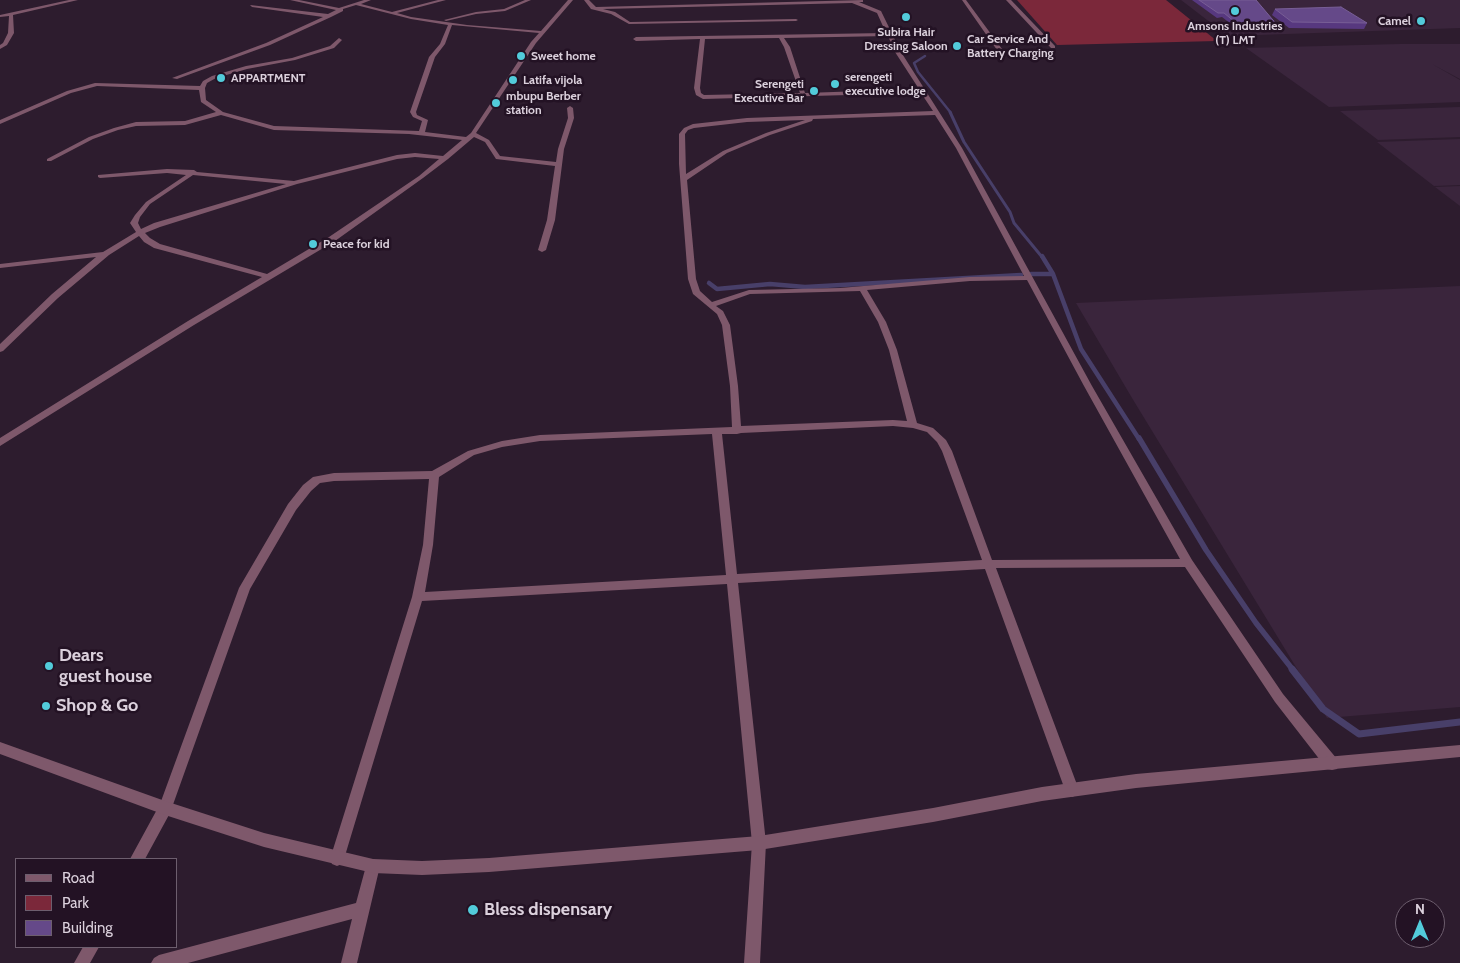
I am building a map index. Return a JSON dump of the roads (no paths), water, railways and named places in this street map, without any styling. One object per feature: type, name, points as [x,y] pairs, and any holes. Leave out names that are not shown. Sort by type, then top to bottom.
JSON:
[{"type":"street","points":[[1,15],[76,0]]},
{"type":"street","points":[[292,0],[341,8]]},
{"type":"street","points":[[175,78],[268,44],[330,16],[341,8],[369,0]]},
{"type":"street","points":[[388,13],[444,0]]},
{"type":"street","points":[[442,22],[476,13],[505,10],[529,0]]},
{"type":"street","points":[[0,443],[157,344],[361,221],[446,158],[471,136],[541,32],[571,0]]},
{"type":"street","points":[[586,0],[593,8],[613,13],[629,22],[796,20]]},
{"type":"street","points":[[644,0],[649,8]]},
{"type":"street","points":[[784,0],[804,4]]},
{"type":"street","points":[[593,8],[804,4],[867,0]]},
{"type":"street","points":[[964,0],[1000,49]]},
{"type":"street","points":[[1008,0],[1053,47]]},
{"type":"street","points":[[854,2],[875,13],[890,34],[898,52],[960,148],[1028,278],[1188,563],[1279,698],[1332,764]]},
{"type":"street","points":[[357,4],[388,13],[442,22],[541,32]]},
{"type":"street","points":[[252,6],[330,16]]},
{"type":"street","points":[[664,7],[666,23]]},
{"type":"street","points":[[0,47],[5,44],[11,33],[11,14]]},
{"type":"street","points":[[422,133],[425,120],[415,116],[413,112],[432,56],[442,44],[451,23]]},
{"type":"street","points":[[636,39],[890,34]]},
{"type":"street","points":[[782,36],[788,47],[803,94]]},
{"type":"street","points":[[703,38],[697,88],[700,96],[924,91]]},
{"type":"street","points":[[339,40],[332,47],[293,59],[246,68],[214,77],[205,82],[202,88],[203,101],[221,112],[274,128],[471,136],[487,141],[498,158],[559,164]]},
{"type":"street","points":[[0,122],[68,92],[97,84],[202,88]]},
{"type":"street","points":[[542,250],[551,220],[559,164],[571,118],[570,108]]},
{"type":"street","points":[[48,160],[91,138],[116,129],[136,124],[186,123],[221,112]]},
{"type":"street","points":[[737,430],[734,386],[726,325],[720,312],[696,292],[692,279],[681,140],[686,128],[747,120],[938,113]]},
{"type":"street","points":[[683,179],[705,164],[744,144],[823,116]]},
{"type":"street","points":[[0,349],[55,296],[106,253],[139,233],[176,219],[295,183],[397,156],[416,154],[446,158]]},
{"type":"street","points":[[100,176],[152,171],[194,172],[295,183]]},
{"type":"street","points":[[194,172],[157,196],[142,209],[134,223],[139,233],[152,243],[165,248],[269,277]]},
{"type":"street","points":[[0,266],[106,253]]},
{"type":"street","points":[[710,305],[748,292],[862,288],[970,279],[1028,278]]},
{"type":"street","points":[[862,288],[882,322],[894,350],[913,425]]},
{"type":"street","points":[[139,858],[165,808],[245,588],[292,507],[307,488],[317,480],[334,477],[434,475],[472,453],[502,444],[567,436],[717,432],[893,424],[913,425],[930,430],[948,450],[1072,790]]},
{"type":"street","points":[[717,432],[758,843],[752,963]]},
{"type":"street","points":[[337,859],[418,597],[428,545],[434,475]]},
{"type":"street","points":[[418,597],[989,564],[1188,563]]},
{"type":"street","points":[[0,748],[165,808],[264,840],[337,859],[373,866],[422,868],[480,866],[758,843],[1136,781],[1460,751]]},
{"type":"street","points":[[349,963],[373,866]]},
{"type":"street","points":[[159,963],[363,909]]},
{"type":"street","points":[[82,963],[90,948]]},
{"type":"waterway","points":[[925,56],[914,63],[918,72],[951,113]]},
{"type":"waterway","points":[[950,112],[964,142],[1010,212],[1014,223],[1042,257]]},
{"type":"waterway","points":[[1042,256],[1053,274]]},
{"type":"waterway","points":[[1031,274],[1053,274]]},
{"type":"waterway","points":[[1053,274],[1081,349],[1139,439]]},
{"type":"waterway","points":[[709,283],[717,289],[770,284],[805,287],[1021,275]]},
{"type":"waterway","points":[[1139,438],[1206,550],[1256,623],[1293,670]]},
{"type":"waterway","points":[[1292,669],[1323,709],[1359,734],[1460,722]]},
{"type":"place","name":"Amsons Industries (T) LMT","points":[[1235,11]]},
{"type":"place","name":"Subira Hair Dressing Saloon","points":[[906,17]]},
{"type":"place","name":"Camel","points":[[1421,21]]},
{"type":"place","name":"Car Service And Battery Charging","points":[[957,46]]},
{"type":"place","name":"Sweet home","points":[[521,56]]},
{"type":"place","name":"APPARTMENT","points":[[221,78]]},
{"type":"place","name":"Latifa vijola","points":[[513,80]]},
{"type":"place","name":"serengeti executive lodge","points":[[835,84]]},
{"type":"place","name":"Serengeti Executive Bar","points":[[814,91]]},
{"type":"place","name":"mbupu Berber station","points":[[496,103]]},
{"type":"place","name":"Peace for kid","points":[[313,244]]},
{"type":"place","name":"Dears guest house","points":[[49,666]]},
{"type":"place","name":"Shop & Go","points":[[46,706]]},
{"type":"place","name":"Bless dispensary","points":[[473,910]]}]
